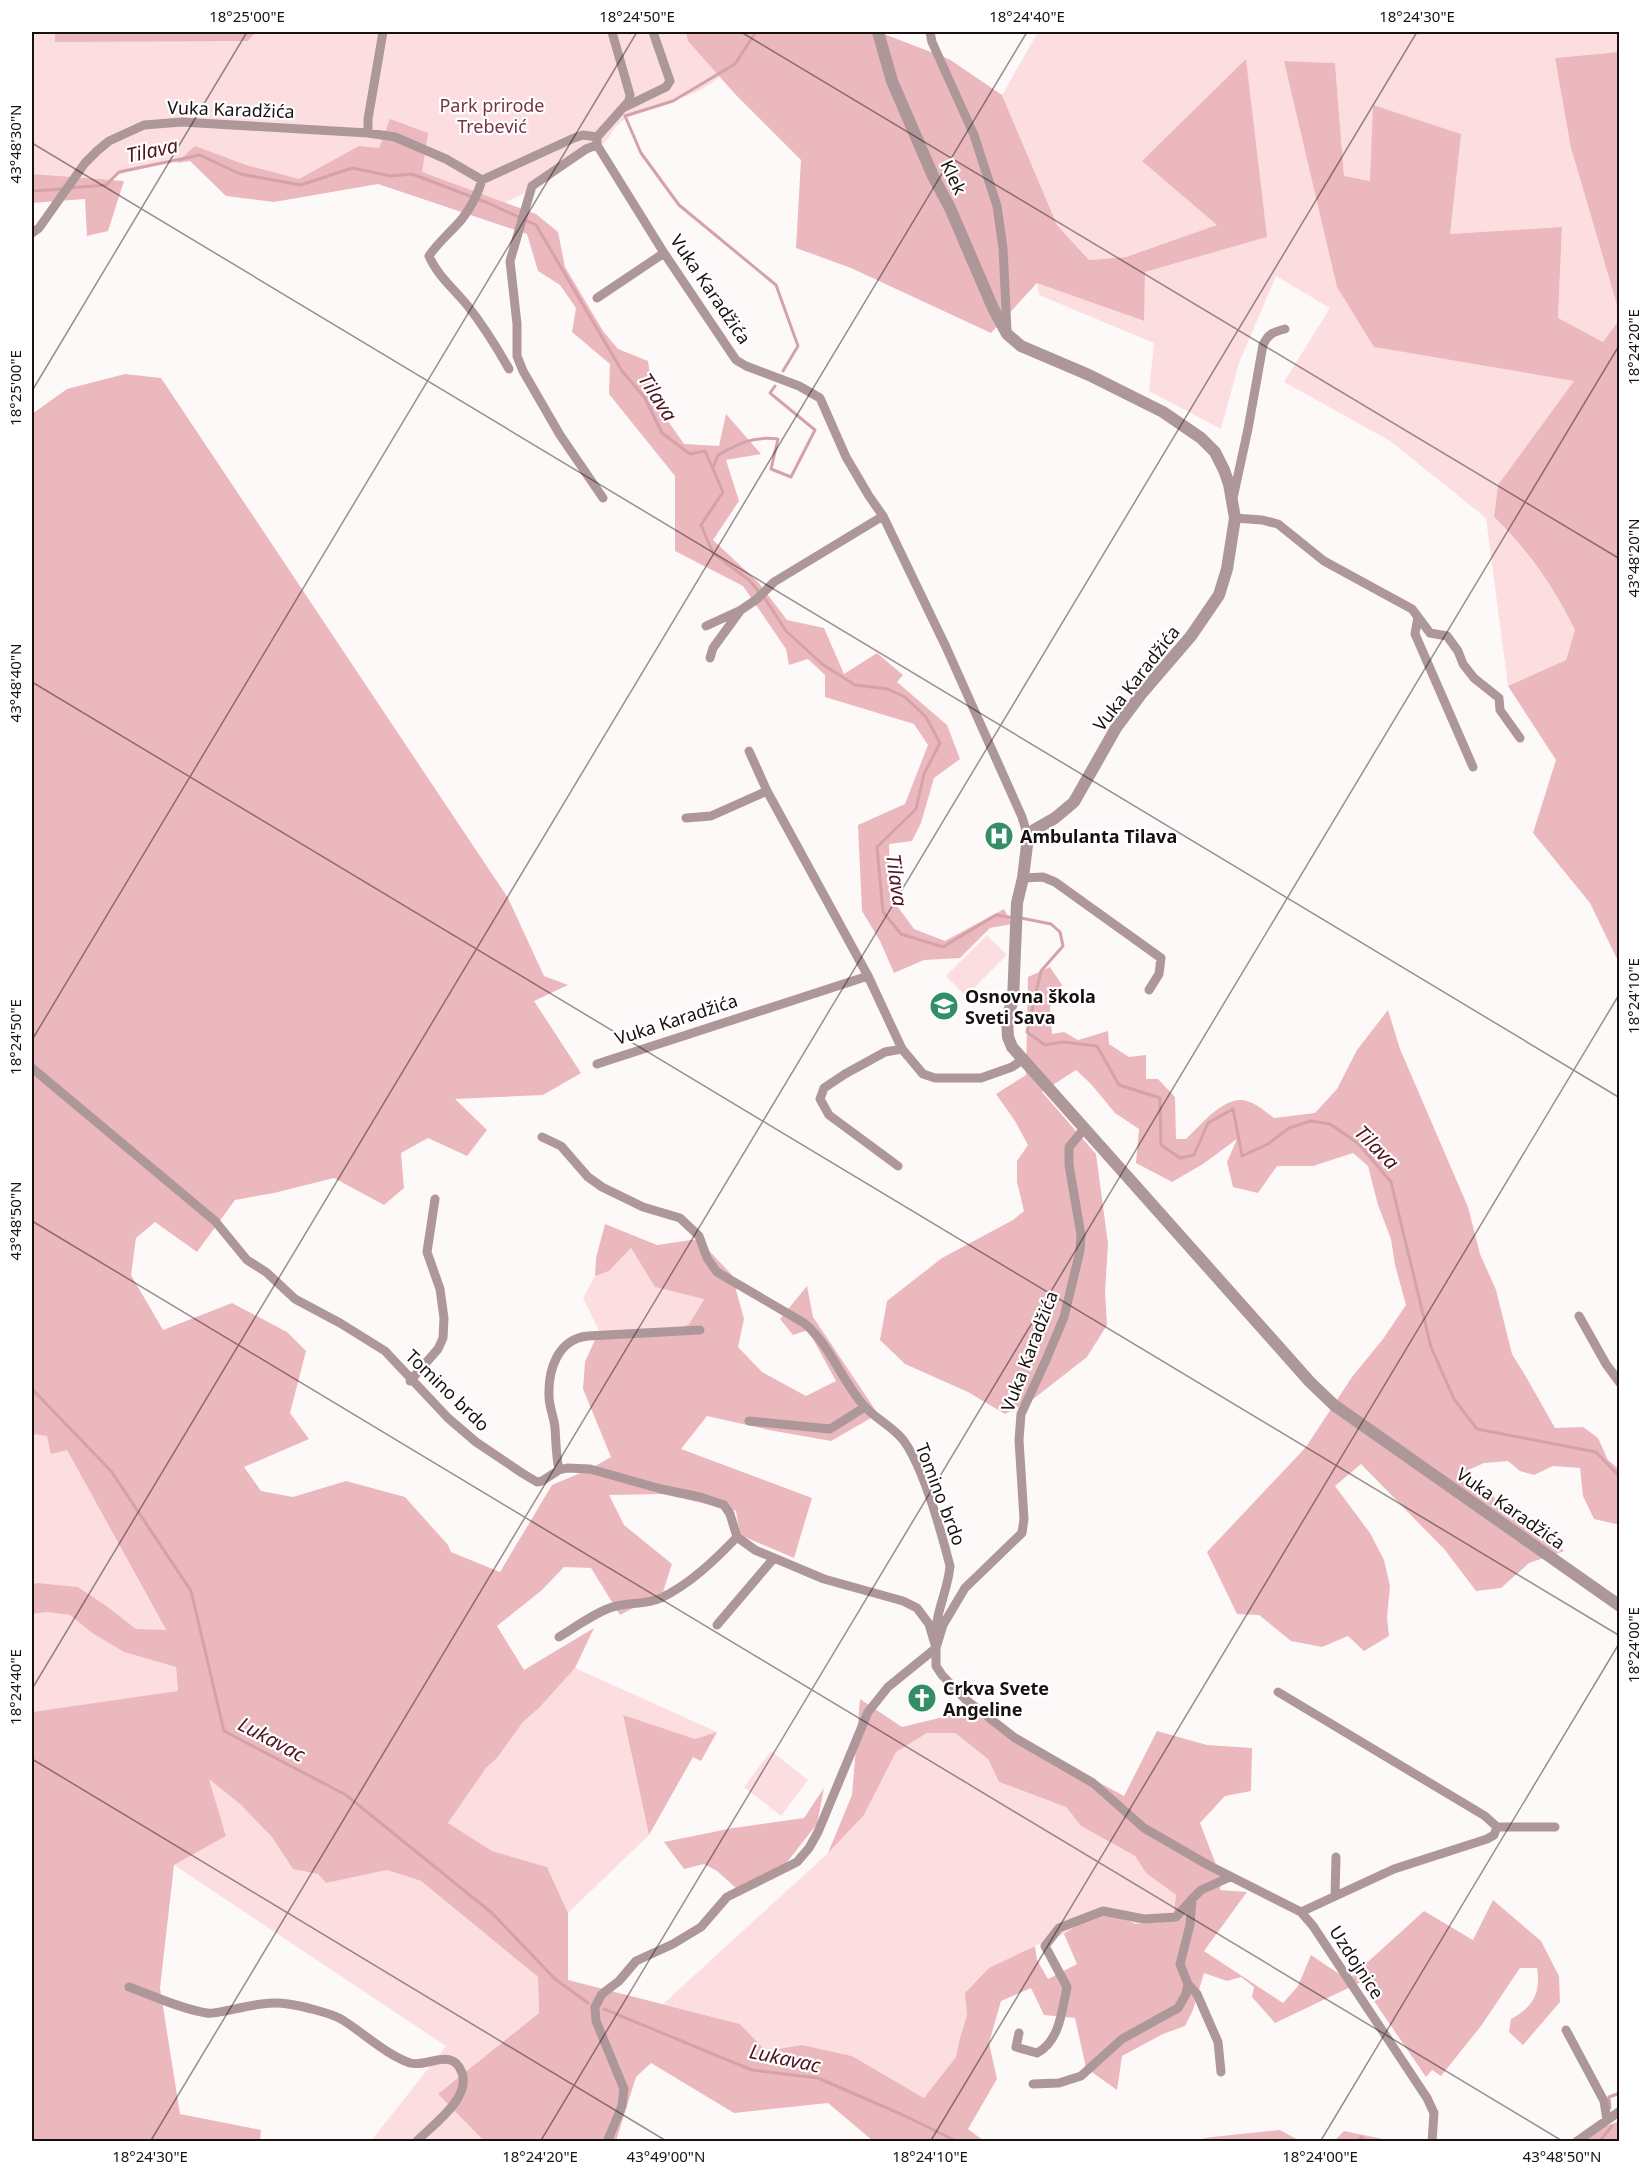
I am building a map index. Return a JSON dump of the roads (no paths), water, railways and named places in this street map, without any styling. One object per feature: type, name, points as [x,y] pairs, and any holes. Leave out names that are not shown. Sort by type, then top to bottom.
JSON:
[{"type":"street","points":[[368,133],[368,119],[382,32]]},
{"type":"street","points":[[603,498],[550,419],[517,356],[518,324],[510,261],[532,186],[597,141],[625,106],[630,95],[612,32]]},
{"type":"street","points":[[625,106],[666,87],[670,81],[653,32]]},
{"type":"street","name":"Klek","points":[[878,32],[900,101],[993,308],[1007,334],[1026,349],[1089,375],[1162,412],[1201,438],[1215,452],[1224,470],[1232,503]]},
{"type":"street","name":"Klek","points":[[930,32],[932,42],[974,135],[997,206],[1005,277],[1007,334]]},
{"type":"street","name":"Vuka Karadžića","points":[[32,233],[39,228],[85,163],[97,151],[109,141],[144,125],[182,122],[368,133],[395,137],[446,159],[482,180]]},
{"type":"street","points":[[509,369],[492,339],[432,264],[429,256],[461,220],[477,195],[482,180],[574,138],[583,135],[597,141]]},
{"type":"street","name":"Vuka Karadžića","points":[[597,141],[664,253],[736,360],[799,386],[820,399],[846,457],[868,496],[883,516],[951,658],[1022,817],[1028,837],[1023,878],[1017,903],[1013,1000],[1007,1017],[1008,1037],[1012,1047],[1310,1382],[1334,1405],[1620,1606]]},
{"type":"street","points":[[597,298],[664,253]]},
{"type":"street","name":"Vuka Karadžića","points":[[1028,837],[1034,830],[1055,818],[1074,802],[1116,728],[1142,693],[1191,636],[1220,595],[1227,569],[1235,518],[1232,503],[1245,449],[1263,345],[1267,336],[1285,329]]},
{"type":"street","points":[[706,626],[741,610],[757,599],[774,582],[883,516]]},
{"type":"street","points":[[1235,518],[1278,524],[1324,561],[1412,609],[1430,633],[1447,636],[1474,678],[1499,698],[1500,710],[1520,738]]},
{"type":"street","points":[[710,657],[713,648],[741,610]]},
{"type":"street","points":[[1418,616],[1415,634],[1473,767]]},
{"type":"street","points":[[749,751],[767,791],[868,976],[902,1049],[923,1074],[935,1077],[981,1078],[1004,1071],[1022,1060]]},
{"type":"street","points":[[686,818],[711,816],[767,791]]},
{"type":"street","points":[[1023,878],[1043,877],[1055,882],[1161,958],[1159,974],[1149,990]]},
{"type":"street","name":"Vuka Karadžića","points":[[597,1064],[868,976]]},
{"type":"street","points":[[898,1166],[829,1115],[820,1099],[824,1088],[845,1074],[885,1052],[902,1049]]},
{"type":"street","name":"Tomino brdo","points":[[32,1068],[215,1221],[248,1260],[266,1272],[295,1299],[340,1323],[385,1352],[410,1381],[448,1418],[476,1442],[522,1473],[537,1482],[567,1468],[590,1469],[724,1505],[730,1514],[736,1537]]},
{"type":"street","name":"Vuka Karadžića","points":[[936,1648],[943,1625],[965,1588],[1022,1533],[1024,1519],[1018,1440],[1021,1414],[1064,1317],[1078,1262],[1081,1235],[1069,1165],[1069,1147],[1084,1129]]},
{"type":"street","name":"Tomino brdo","points":[[542,1137],[561,1146],[588,1177],[602,1187],[643,1207],[680,1218],[699,1236],[707,1258],[717,1272],[804,1323],[816,1333],[839,1372],[865,1407],[877,1418],[887,1422],[904,1441],[933,1508],[948,1558],[950,1575],[935,1621],[936,1648]]},
{"type":"street","points":[[410,1381],[438,1349],[442,1338],[444,1318],[440,1289],[427,1252],[435,1199]]},
{"type":"street","points":[[1579,1316],[1606,1364],[1620,1383]]},
{"type":"street","points":[[559,1470],[555,1427],[549,1398],[552,1372],[558,1354],[566,1344],[579,1337],[588,1336],[700,1330]]},
{"type":"street","points":[[749,1421],[830,1429],[865,1407]]},
{"type":"street","points":[[559,1637],[607,1608],[623,1604],[643,1604],[661,1598],[699,1573],[736,1537],[755,1550],[824,1579],[903,1601],[917,1608],[928,1624],[936,1648],[936,1666],[965,1699],[1015,1738],[1093,1783],[1144,1828],[1230,1877]]},
{"type":"street","points":[[717,1625],[774,1558]]},
{"type":"street","points":[[607,2142],[622,2106],[624,2089],[596,2021],[596,2007],[602,1994],[619,1981],[636,1961],[673,1944],[701,1927],[727,1897],[796,1862],[809,1848],[818,1832],[868,1712],[888,1687],[936,1648]]},
{"type":"street","points":[[1278,1692],[1485,1816],[1497,1827],[1555,1827]]},
{"type":"street","points":[[1301,1912],[1394,1869],[1488,1839],[1494,1835],[1497,1827]]},
{"type":"street","points":[[1335,1896],[1336,1857]]},
{"type":"street","points":[[1019,2033],[1016,2047],[1037,2053],[1053,2040],[1067,1987],[1045,1946],[1059,1928],[1104,1911],[1144,1919],[1176,1917],[1201,1890],[1230,1877]]},
{"type":"street","name":"Uzdojnice","points":[[1230,1877],[1301,1912],[1313,1926],[1427,2098],[1434,2113],[1432,2142]]},
{"type":"street","points":[[1192,1899],[1190,1925],[1180,1964],[1188,1984],[1197,1994],[1218,2042],[1221,2072]]},
{"type":"street","points":[[1033,2084],[1059,2083],[1081,2076],[1122,2039],[1178,2008],[1186,1994],[1188,1984]]},
{"type":"street","points":[[129,1987],[209,2013],[266,2003],[289,2004],[338,2018],[394,2056],[414,2064],[448,2059],[458,2065],[464,2082],[457,2101],[416,2142]]},
{"type":"street","points":[[1566,2030],[1604,2102],[1607,2120]]},
{"type":"street","points":[[1576,2142],[1620,2111]]},
{"type":"waterway","points":[[756,32],[735,64],[673,101],[625,116],[641,153],[679,205],[776,285],[798,346],[783,371]]},
{"type":"waterway","name":"Tilava","points":[[69,188],[106,185],[119,172],[200,155],[240,174],[301,185],[352,168],[391,176],[412,174],[488,203],[536,225],[622,371],[645,398],[662,433],[690,454],[705,451],[723,492],[701,525],[713,553],[749,580],[766,600],[786,631],[822,664],[855,685],[888,689],[905,697],[926,717],[940,743],[924,774],[916,809],[877,847],[883,912],[901,934],[943,947],[996,915],[1014,918]]},
{"type":"waterway","name":"Tilava","points":[[32,191],[63,189]]},
{"type":"waterway","points":[[713,468],[718,455],[740,444],[761,439],[778,439],[771,469],[791,477],[815,430],[770,393],[775,386]]},
{"type":"waterway","name":"Tilava","points":[[1021,918],[1051,924],[1060,932],[1063,946],[1041,971],[1027,1032],[1045,1045],[1063,1042],[1097,1046],[1119,1085],[1160,1098],[1161,1145],[1180,1158],[1194,1155],[1208,1123],[1233,1109],[1242,1156],[1268,1144],[1289,1128],[1311,1121],[1330,1124],[1359,1144],[1391,1182],[1431,1347],[1454,1399],[1477,1429],[1596,1452],[1620,1477]]},
{"type":"waterway","name":"Lukavac","points":[[32,1389],[111,1471],[191,1591],[224,1731],[346,1795],[492,1913],[555,1979],[588,2003]]},
{"type":"waterway","name":"Lukavac","points":[[604,2009],[752,2070],[818,2078],[958,2142]]},
{"type":"waterway","name":"Lukavac","points":[[1610,2108],[1609,2097],[1620,2093]]},
{"type":"waterway","name":"Lukavac","points":[[1599,2142],[1612,2126]]},
{"type":"waterway","name":"Lukavac","points":[[1357,2142],[1361,2137],[1367,2142]]},
{"type":"place","name":"Ambulanta Tilava","points":[[999,836]]},
{"type":"place","name":"Osnovna škola Sveti Sava","points":[[944,1006]]},
{"type":"place","name":"Crkva Svete Angeline","points":[[922,1698]]},
{"type":"park label","name":"Park prirode Trebević","points":[[492,115]]}]
